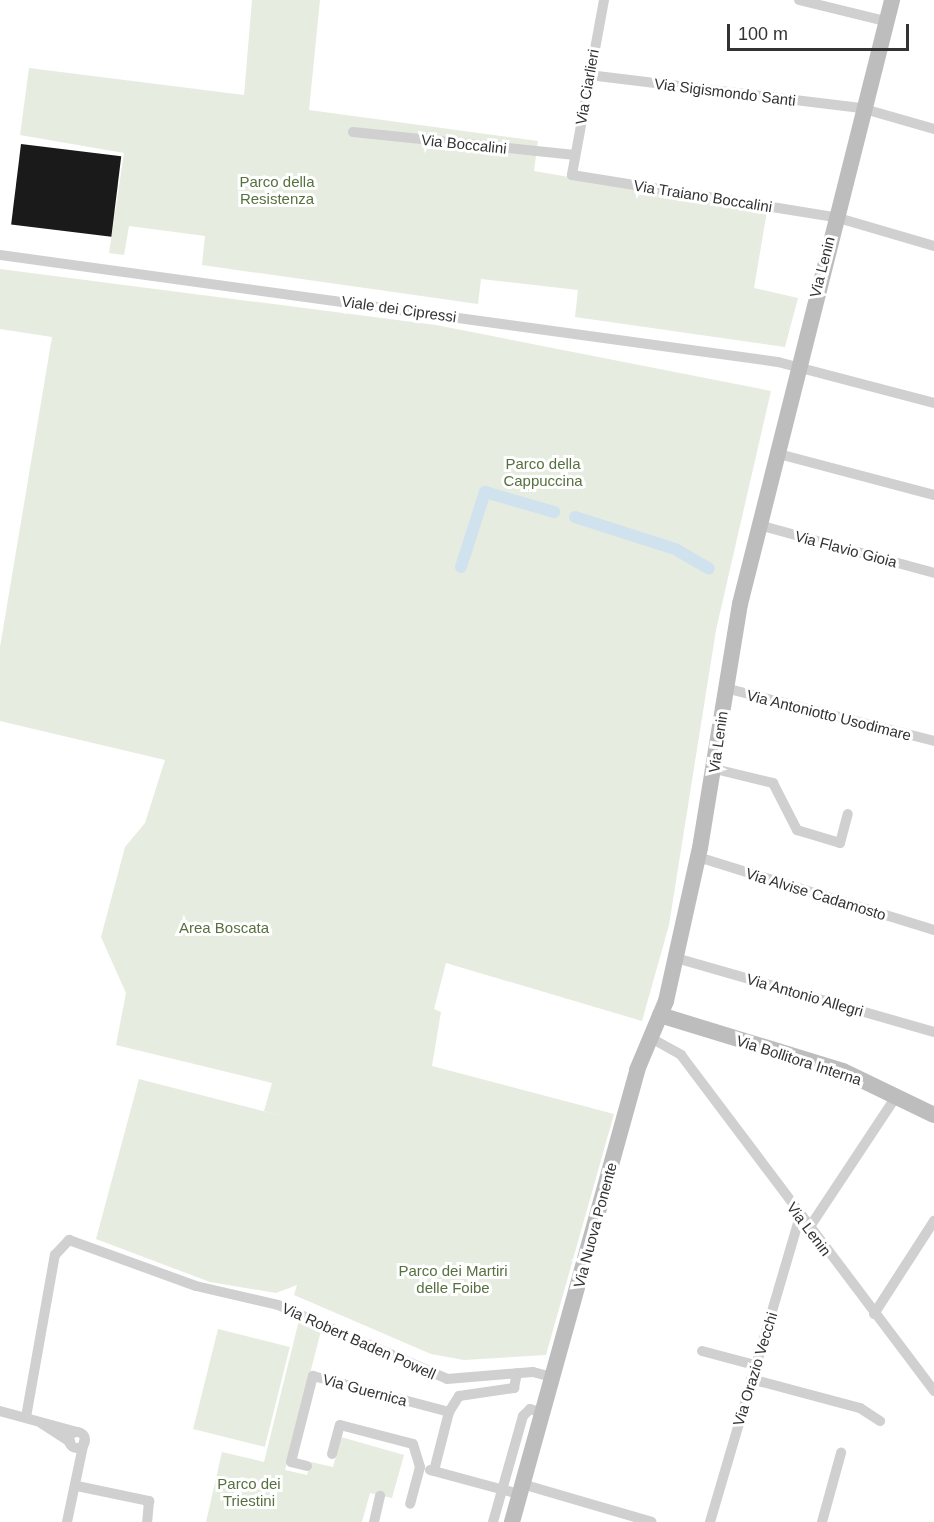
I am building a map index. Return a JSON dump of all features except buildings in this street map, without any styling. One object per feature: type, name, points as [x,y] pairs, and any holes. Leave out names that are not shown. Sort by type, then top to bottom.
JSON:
[{"type":"street","name":"Via Ciarlieri","points":[[572,175],[603,0]]},
{"type":"street","points":[[800,0],[885,21]]},
{"type":"street","name":"Via Lenin","points":[[892,0],[861,108],[775,453],[725,688],[715,769],[698,858],[676,958],[660,1015],[649,1037],[681,1055],[800,1217],[934,1391]]},
{"type":"street","name":"Via Sigismondo Santi","points":[[589,75],[861,108],[934,129]]},
{"type":"street","name":"Via Boccalini","points":[[353,132],[575,155]]},
{"type":"street","name":"Via Traiano Boccalini","points":[[572,175],[835,217],[934,246]]},
{"type":"street","name":"Viale dei Cipressi","points":[[0,255],[798,366],[934,403]]},
{"type":"street","points":[[775,453],[934,495]]},
{"type":"street","name":"Via Flavio Gioia","points":[[759,525],[934,573]]},
{"type":"street","name":"Via Antoniotto Usodimare","points":[[725,688],[934,741]]},
{"type":"street","points":[[715,769],[773,783],[797,830],[840,843],[848,814]]},
{"type":"street","name":"Via Alvise Cadamosto","points":[[698,858],[934,930]]},
{"type":"street","name":"Via Antonio Allegri","points":[[676,958],[934,1032]]},
{"type":"street","name":"Via Bollitora Interna","points":[[660,1015],[843,1071],[933,1110]]},
{"type":"street","name":"Via Nuova Ponente","points":[[512,1522],[649,1037]]},
{"type":"street","points":[[809,1228],[897,1095]]},
{"type":"street","name":"Via Orazio Vecchi","points":[[710,1522],[800,1217]]},
{"type":"street","points":[[874,1314],[934,1221]]},
{"type":"street","name":"Via Robert Baden Powell","points":[[30,1418],[32,1378],[55,1255],[69,1240],[196,1286],[278,1305],[447,1379],[517,1373],[552,1377]]},
{"type":"street","points":[[702,1351],[755,1365]]},
{"type":"street","points":[[434,1471],[449,1412],[459,1396],[514,1388],[517,1373]]},
{"type":"street","name":"Via Guernica","points":[[307,1466],[291,1462],[313,1376],[449,1412]]},
{"type":"street","points":[[751,1379],[861,1408],[880,1421]]},
{"type":"street","points":[[493,1522],[523,1416],[530,1409],[542,1413]]},
{"type":"street","points":[[0,1411],[30,1418],[81,1437]]},
{"type":"street","points":[[30,1418],[72,1444]]},
{"type":"street","points":[[332,1454],[340,1425],[413,1444],[420,1467],[410,1504]]},
{"type":"street","points":[[72,1444],[81,1437]]},
{"type":"street","points":[[67,1522],[77,1486],[81,1437]]},
{"type":"street","points":[[72,1444],[77,1486]]},
{"type":"street","points":[[822,1522],[841,1454]]},
{"type":"street","points":[[420,1467],[502,1490],[521,1489],[652,1522]]},
{"type":"street","points":[[77,1486],[149,1501],[147,1522]]},
{"type":"street","points":[[374,1522],[380,1496]]},
{"type":"green space","name":"Parco della Resistenza","points":[[252,0],[320,0],[309,110],[538,141],[534,171],[767,211],[754,288],[798,298],[785,347],[575,317],[578,290],[481,279],[478,304],[202,265],[205,236],[129,226],[124,255],[109,253],[124,153],[20,135],[29,68],[244,95]]},
{"type":"green space","points":[[0,269],[436,325],[771,391],[716,630],[669,925],[642,1021],[446,963],[434,1009],[441,1012],[432,1066],[614,1114],[546,1355],[464,1360],[431,1354],[294,1295],[297,1285],[276,1293],[210,1282],[96,1239],[139,1079],[290,1118],[264,1111],[272,1083],[116,1045],[126,993],[101,937],[125,847],[145,823],[165,760],[0,721],[0,647],[52,337],[0,329]]},
{"type":"green space","name":"Parco dei Triestini","points":[[299,1320],[321,1331],[285,1470],[307,1475],[311,1462],[333,1467],[341,1437],[404,1455],[392,1498],[370,1493],[362,1522],[206,1522],[222,1452],[264,1462]]},
{"type":"green space","points":[[218,1329],[290,1347],[265,1447],[193,1429]]},
{"type":"waterway","points":[[461,567],[485,492],[554,512]]},
{"type":"waterway","points":[[575,517],[675,549],[709,569]]},
{"type":"park label","name":"Parco della Cappuccina","points":[[543,472]]},
{"type":"park label","name":"Area Boscata","points":[[224,928]]},
{"type":"park label","name":"Parco dei Martiri delle Foibe","points":[[453,1278]]}]
